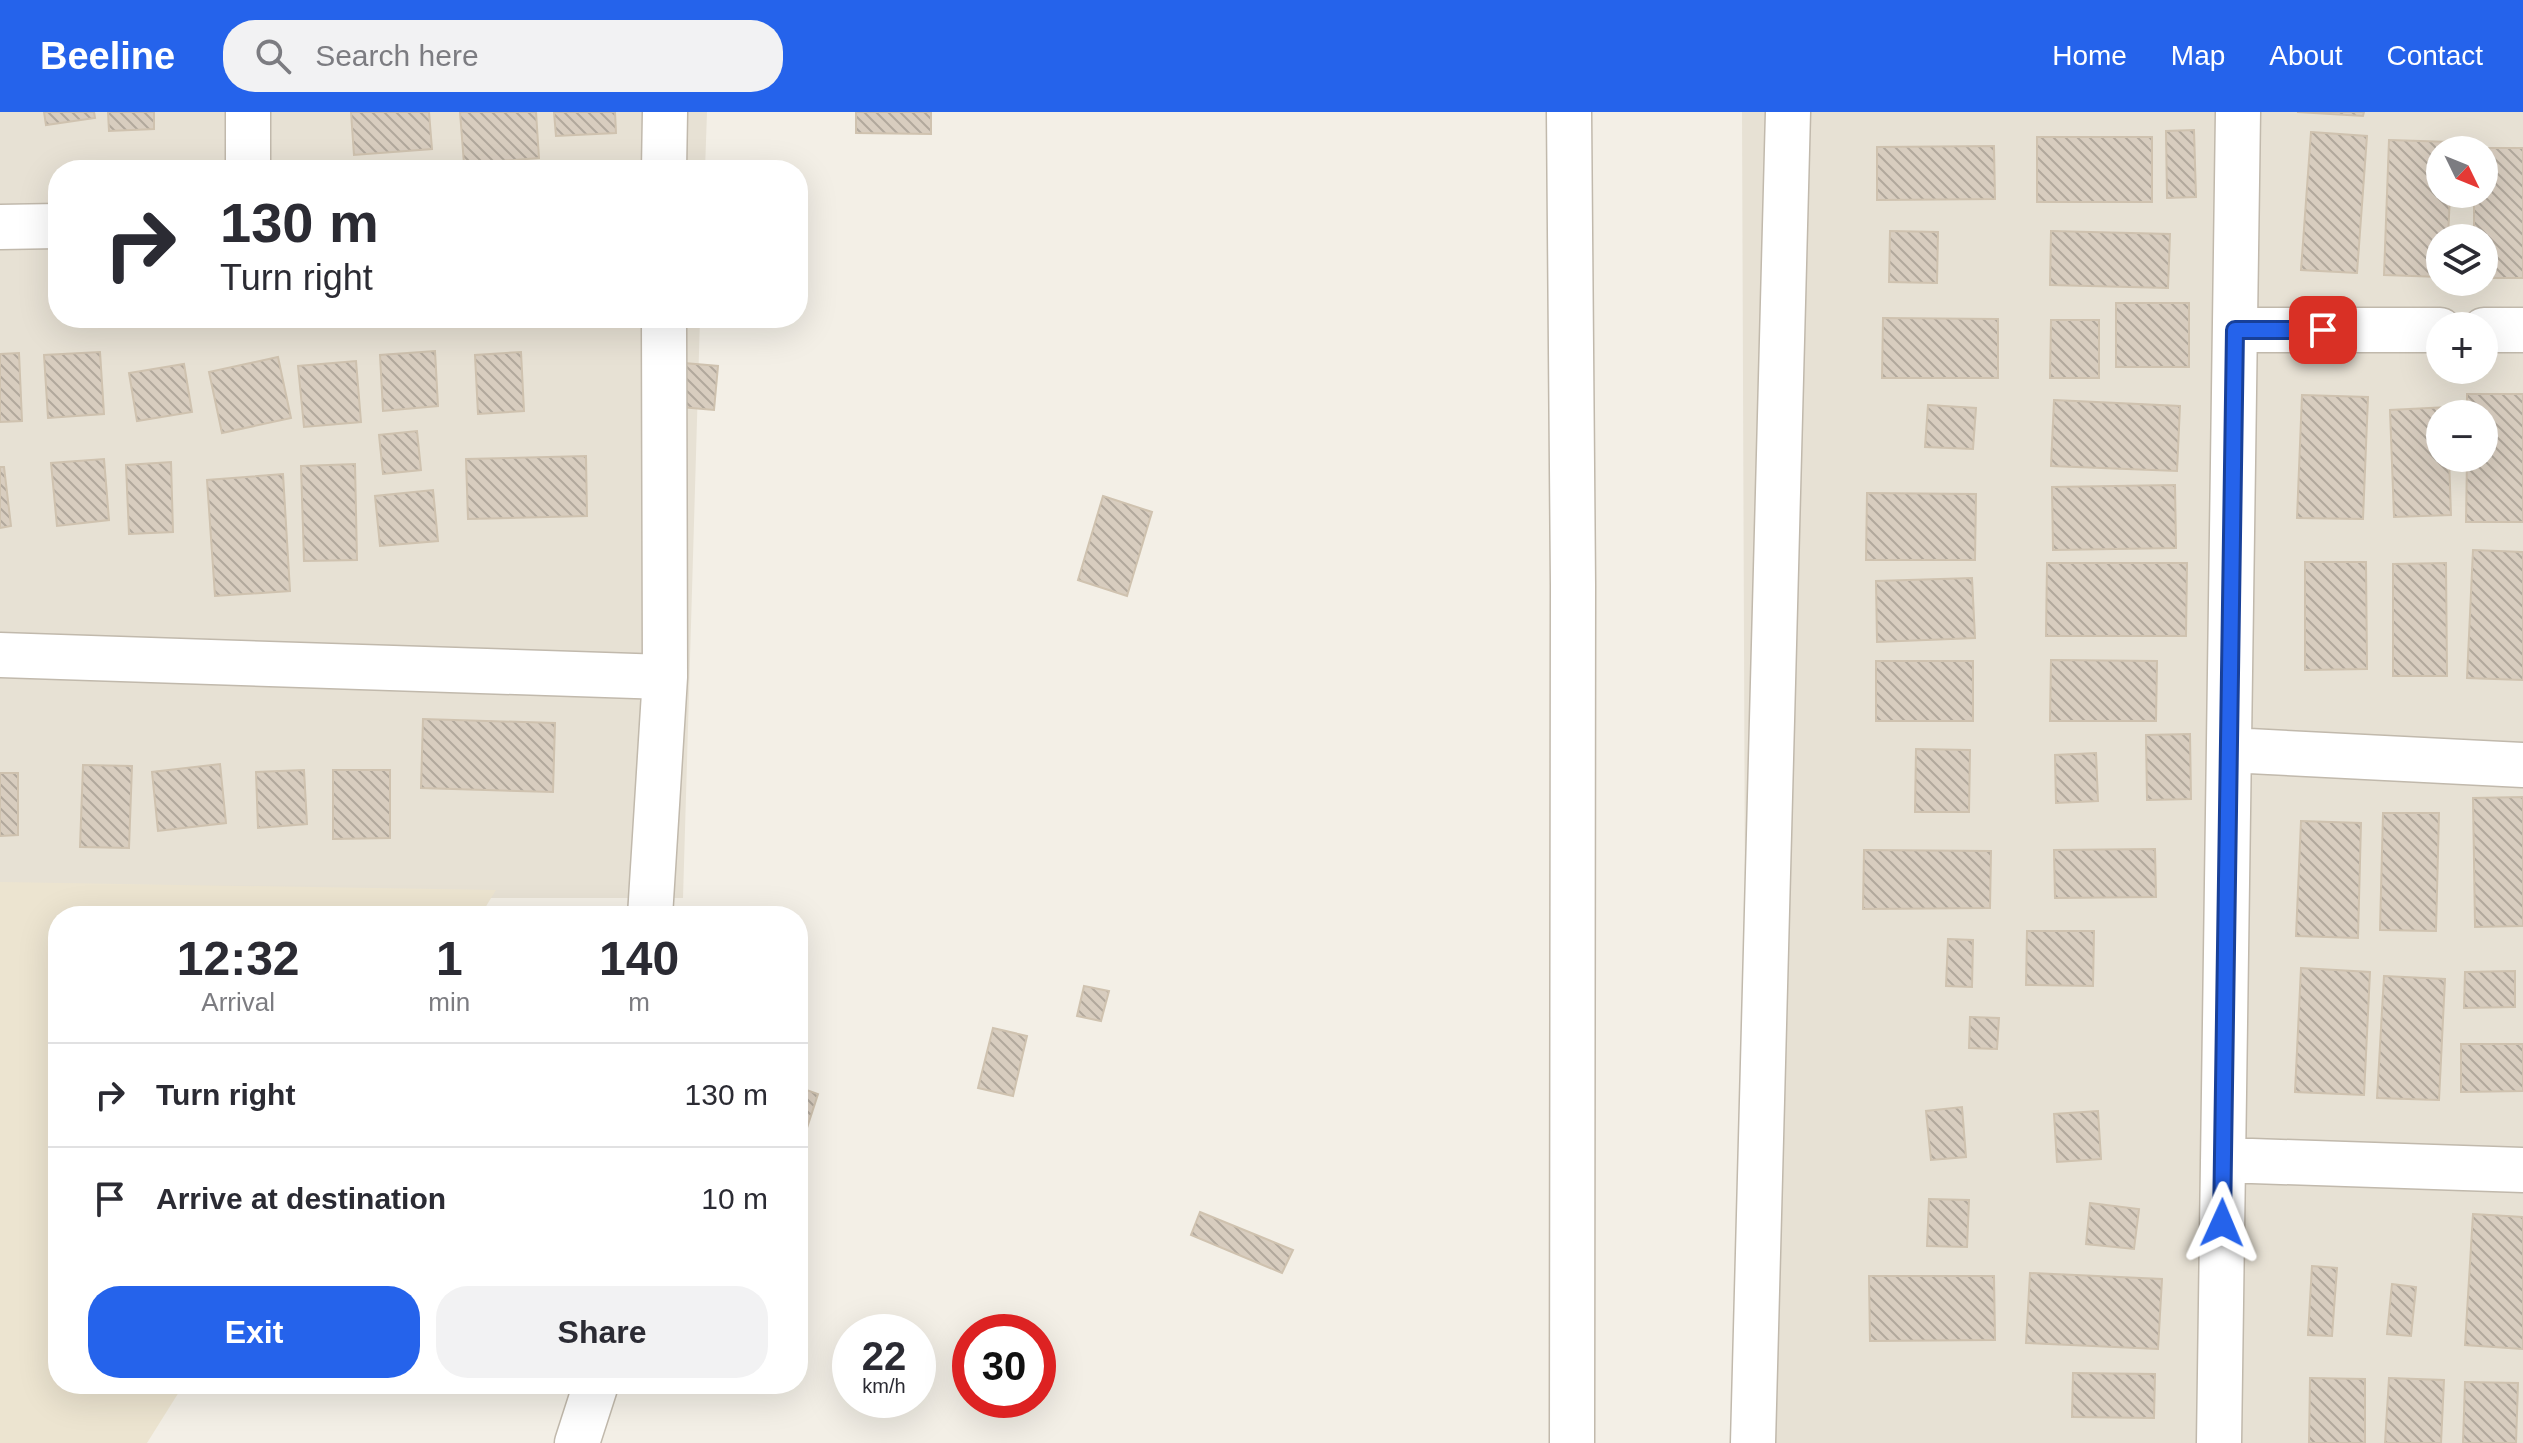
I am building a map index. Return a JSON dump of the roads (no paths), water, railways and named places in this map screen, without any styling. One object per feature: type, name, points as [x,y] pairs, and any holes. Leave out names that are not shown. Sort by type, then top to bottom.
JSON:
[{"type":"street","points":[[248,112],[248,160]]},
{"type":"street","points":[[664,160],[665,112]]},
{"type":"street","points":[[1569,112],[1573,569],[1572,1443]]},
{"type":"street","points":[[1753,1443],[1788,112]]},
{"type":"street","points":[[2219,1443],[2238,112]]},
{"type":"street","points":[[0,227],[48,226]]},
{"type":"street","points":[[651,906],[665,677],[664,328]]},
{"type":"street","points":[[2235,330],[2426,330]]},
{"type":"street","points":[[2498,330],[2523,330]]},
{"type":"street","points":[[0,655],[665,677]]},
{"type":"street","points":[[2229,750],[2523,765]]},
{"type":"street","points":[[2223,1160],[2523,1170]]},
{"type":"street","points":[[577,1443],[593,1394]]}]
